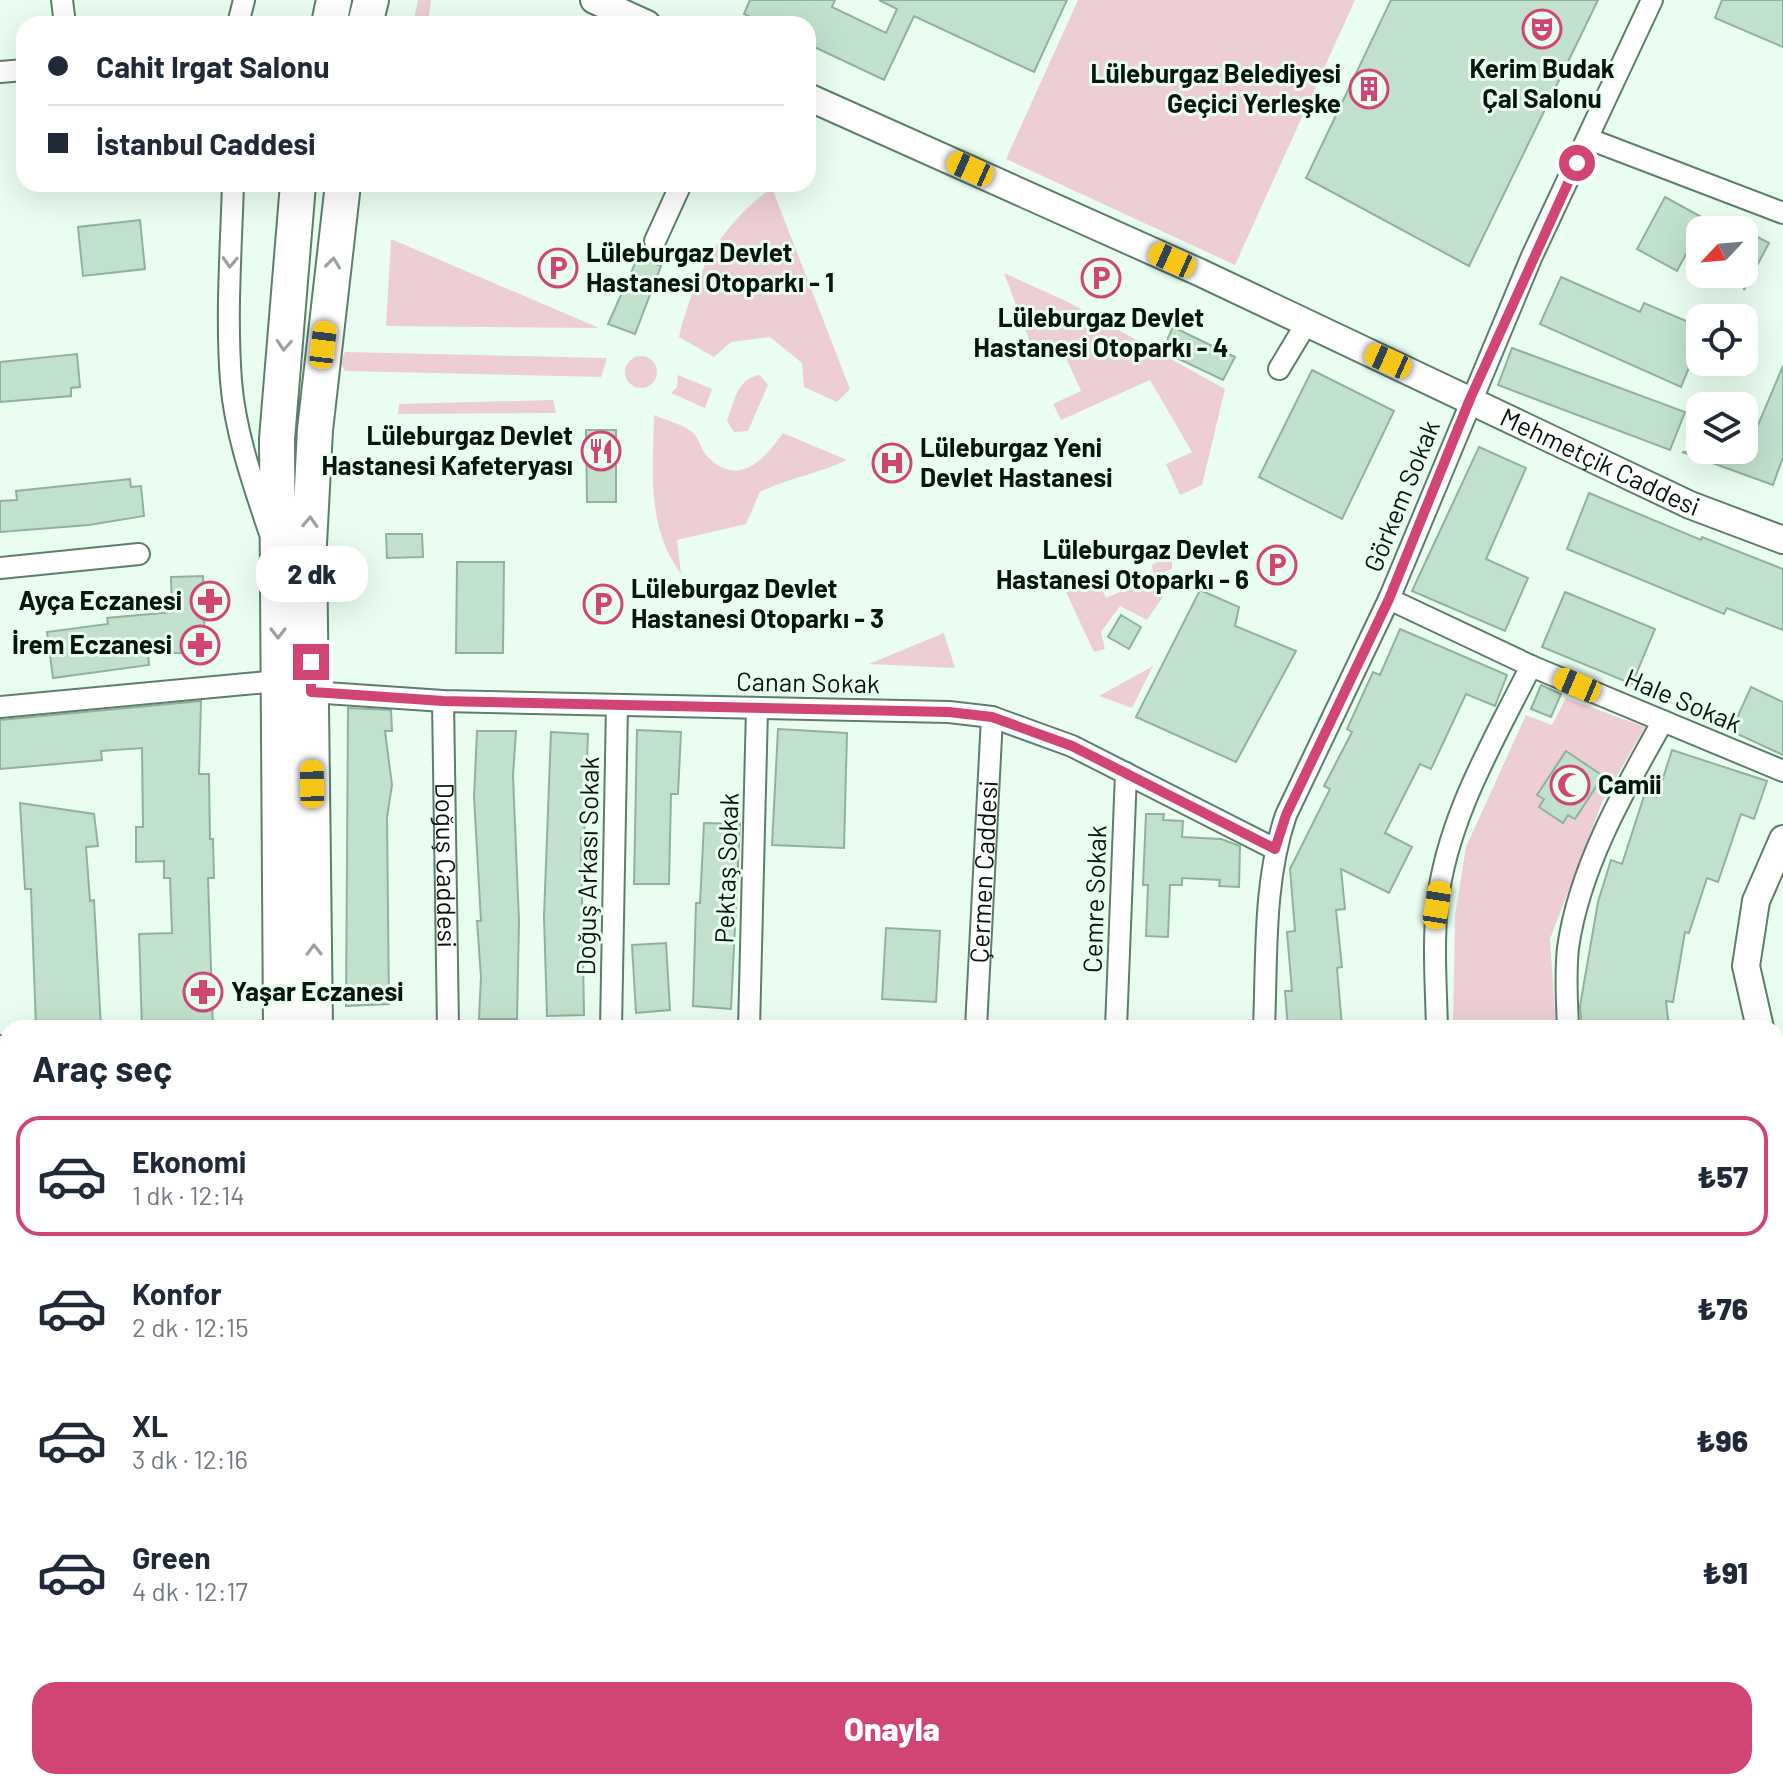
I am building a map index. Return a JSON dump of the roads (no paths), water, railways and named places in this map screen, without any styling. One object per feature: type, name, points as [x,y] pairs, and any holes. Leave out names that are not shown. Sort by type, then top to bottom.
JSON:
[{"type":"highway","points":[[281,1020],[277,439],[297,192]]},
{"type":"highway","points":[[315,1020],[309,544],[315,430],[342,192]]},
{"type":"street","points":[[594,0],[629,16]]},
{"type":"street","name":"Görkem Sokak","points":[[1264,1020],[1275,849],[1286,815],[1389,599],[1470,399],[1652,0]]},
{"type":"street","name":"Mehmetçik Caddesi","points":[[816,101],[1470,399],[1690,505],[1783,540]]},
{"type":"street","points":[[1589,139],[1783,213]]},
{"type":"street","points":[[233,192],[228,300],[231,384],[250,475],[277,555]]},
{"type":"street","points":[[655,241],[677,192]]},
{"type":"street","points":[[1279,369],[1306,324]]},
{"type":"street","points":[[0,568],[139,554]]},
{"type":"street","name":"Hale Sokak","points":[[1389,599],[1531,666],[1783,771]]},
{"type":"street","points":[[1437,1020],[1435,945],[1444,863],[1473,781],[1531,666]]},
{"type":"street","points":[[0,707],[278,681]]},
{"type":"street","name":"Canan Sokak","points":[[311,692],[443,701],[949,712],[992,717],[1072,746],[1275,849]]},
{"type":"street","name":"Doğuş Caddesi","points":[[443,701],[448,1020]]},
{"type":"street","name":"Doğuş Arkası Sokak","points":[[611,1020],[617,705]]},
{"type":"street","name":"Pektaş Sokak","points":[[749,1020],[757,709]]},
{"type":"street","name":"Çermen Caddesi","points":[[976,1020],[992,717]]},
{"type":"street","points":[[1568,1020],[1565,980],[1575,914],[1614,812],[1663,721]]},
{"type":"street","name":"Cemre Sokak","points":[[1116,1020],[1126,773]]},
{"type":"street","points":[[1758,1020],[1746,966],[1756,901],[1783,839]]},
{"type":"place","name":"Kerim Budak Çal Salonu","points":[[1542,29]]},
{"type":"place","name":"Lüleburgaz Belediyesi Geçici Yerleşke","points":[[1369,89]]},
{"type":"place","name":"Lüleburgaz Devlet Hastanesi Otoparkı - 1","points":[[558,268]]},
{"type":"place","name":"Lüleburgaz Devlet Hastanesi Otoparkı - 4","points":[[1101,278]]},
{"type":"place","name":"Lüleburgaz Devlet Hastanesi Kafeteryası","points":[[601,451]]},
{"type":"place","name":"Lüleburgaz Yeni Devlet Hastanesi","points":[[892,463]]},
{"type":"place","name":"Lüleburgaz Devlet Hastanesi Otoparkı - 6","points":[[1277,565]]},
{"type":"place","name":"Ayça Eczanesi","points":[[210,601]]},
{"type":"place","name":"Lüleburgaz Devlet Hastanesi Otoparkı - 3","points":[[603,604]]},
{"type":"place","name":"İrem Eczanesi","points":[[200,645]]},
{"type":"place","name":"Camii","points":[[1570,785]]},
{"type":"place","name":"Yaşar Eczanesi","points":[[203,992]]}]
